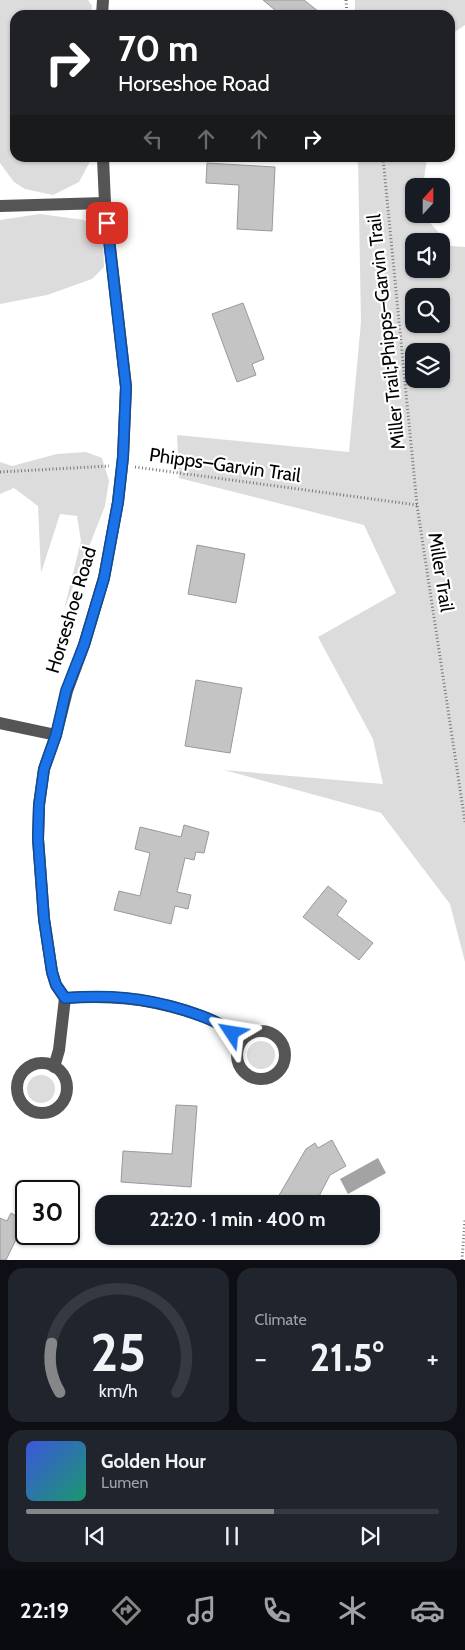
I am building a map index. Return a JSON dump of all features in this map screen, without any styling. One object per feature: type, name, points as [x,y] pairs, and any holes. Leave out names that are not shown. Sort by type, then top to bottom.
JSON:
[{"type":"street","name":"Horseshoe Road","points":[[65,998],[56,985],[52,972],[44,919],[38,839],[39,805],[44,769],[56,735],[66,691],[84,645],[104,578],[118,502],[122,466],[126,387],[105,204],[103,162]]},
{"type":"street","points":[[0,206],[105,204]]},
{"type":"street","points":[[0,723],[56,735]]},
{"type":"street","points":[[54,1067],[59,1050],[65,998],[117,996],[146,1000],[214,1020],[241,1040]]},
{"type":"path","name":"Miller Trail;Phipps–Garvin Trail","points":[[383,162],[417,505]]},
{"type":"path","name":"Phipps–Garvin Trail","points":[[0,472],[122,466],[417,505]]},
{"type":"path","name":"Miller Trail","points":[[417,505],[465,822]]},
{"type":"path","points":[[462,1260],[465,1219]]},
{"type":"shaded area","points":[[0,0],[88,0],[92,6],[92,10],[10,10],[10,162],[90,162],[79,182],[53,195],[25,189],[14,182],[0,163]]},
{"type":"shaded area","points":[[355,0],[465,0],[465,25],[455,32],[455,10],[355,10]]},
{"type":"shaded area","points":[[358,162],[426,162],[424,178],[405,178],[405,223],[430,223],[439,233],[405,233],[405,278],[450,278],[450,245],[465,247],[465,962],[450,904],[381,813],[224,770],[383,784],[373,739],[318,637],[396,593],[364,525],[179,478],[177,435],[349,452],[361,322]]},
{"type":"shaded area","points":[[40,214],[84,220],[103,237],[104,267],[92,279],[47,295],[0,304],[0,220]]},
{"type":"shaded area","points":[[86,452],[102,458],[109,481],[105,506],[64,610],[81,541],[77,516],[60,514],[41,573],[38,506],[14,488],[0,494],[0,462],[12,466],[57,454]]},
{"type":"shaded area","points":[[261,1041],[271,1045],[275,1055],[271,1065],[261,1069],[251,1065],[247,1055],[251,1045]]},
{"type":"shaded area","points":[[41,1075],[51,1079],[55,1089],[51,1099],[41,1103],[31,1099],[27,1089],[31,1079]]},
{"type":"shaded area","points":[[378,1158],[386,1173],[348,1194],[340,1179]]},
{"type":"building","points":[[263,0],[304,0],[317,10],[275,10]]},
{"type":"building","points":[[207,163],[275,167],[272,231],[237,229],[239,185],[206,183]]},
{"type":"building","points":[[243,303],[264,359],[252,364],[256,375],[237,382],[212,314]]},
{"type":"building","points":[[197,545],[245,554],[236,603],[188,594]]},
{"type":"building","points":[[196,680],[242,688],[230,753],[185,746]]},
{"type":"building","points":[[184,825],[209,832],[204,853],[196,852],[194,860],[185,858],[177,892],[191,895],[188,909],[175,906],[171,924],[114,910],[119,891],[140,896],[150,853],[135,849],[140,827],[181,837]]},
{"type":"building","points":[[328,886],[347,901],[337,915],[373,943],[359,960],[303,917]]},
{"type":"building","points":[[176,1105],[197,1106],[191,1187],[121,1182],[123,1151],[172,1154]]},
{"type":"building","points":[[332,1140],[346,1166],[330,1175],[320,1195],[279,1195],[306,1149],[315,1143],[318,1148]]},
{"type":"building","points":[[11,1213],[15,1215],[15,1242],[6,1260],[0,1260],[0,1218],[7,1221]]},
{"type":"route","points":[[107,223],[126,387],[123,457],[118,502],[104,578],[84,645],[66,691],[56,735],[44,769],[39,805],[38,839],[44,919],[52,972],[56,985],[65,998],[117,996],[146,1000],[214,1020],[232,1033]]}]
